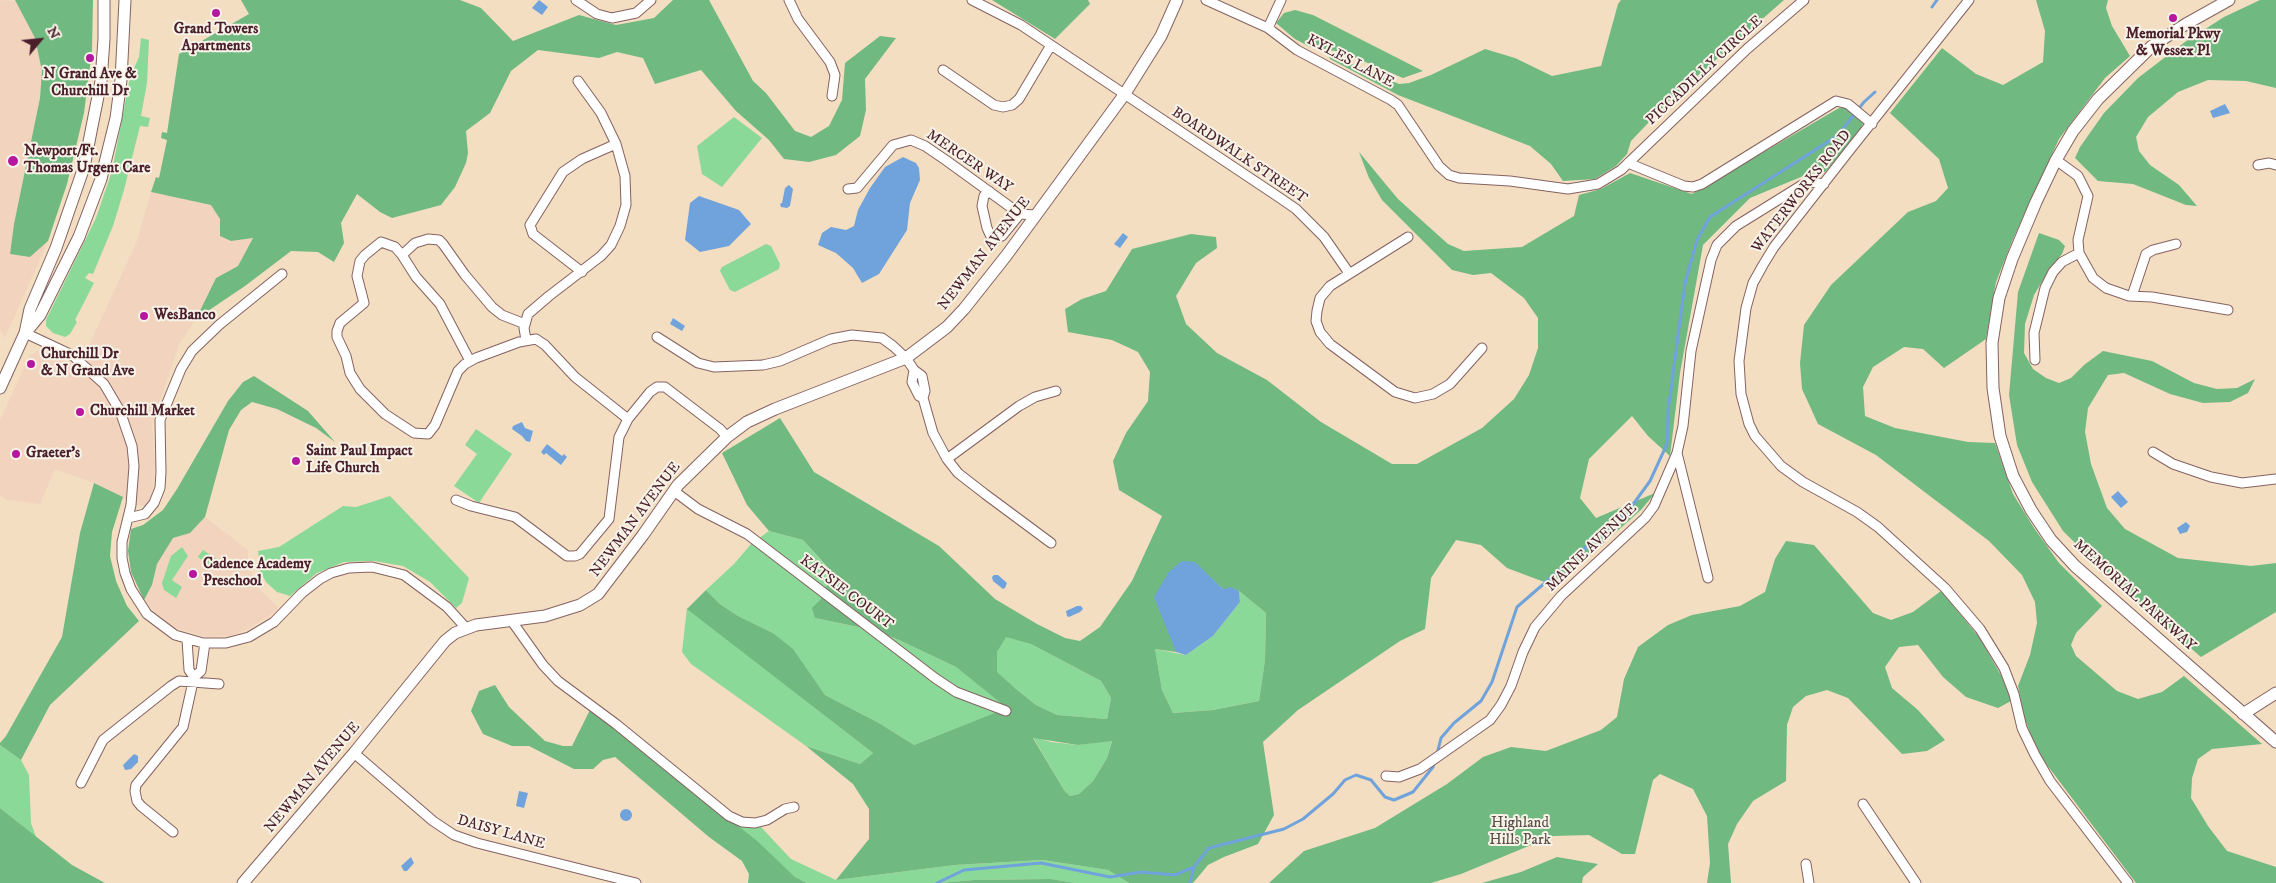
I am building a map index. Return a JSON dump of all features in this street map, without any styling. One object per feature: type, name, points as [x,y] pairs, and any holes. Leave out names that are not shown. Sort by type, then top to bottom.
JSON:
[{"type":"main road","points":[[0,388],[25,333],[30,309],[75,197],[92,135],[101,81],[104,0]]},
{"type":"main road","points":[[25,333],[40,315],[79,237],[101,178],[116,118],[122,80],[125,0]]},
{"type":"main road","name":"NEWMAN AVENUE","points":[[243,883],[354,753],[438,648],[455,633],[466,628],[545,616],[567,610],[580,605],[598,594],[638,543],[674,491],[692,470],[727,437],[747,422],[775,409],[906,358],[947,327],[964,309],[1124,95],[1161,36],[1177,0]]},
{"type":"main road","name":"MEMORIAL PARKWAY","points":[[2229,0],[2152,46],[2098,99],[2073,131],[2056,160],[2012,259],[2000,298],[1992,344],[1993,388],[2000,436],[2013,476],[2031,510],[2051,540],[2075,566],[2276,742]]},
{"type":"main road","points":[[2243,714],[2276,693]]},
{"type":"street","points":[[576,0],[597,14],[612,18],[636,12],[651,0]]},
{"type":"street","points":[[789,0],[798,19],[830,62],[835,75],[832,96]]},
{"type":"street","name":"BOARDWALK STREET","points":[[972,0],[1021,25],[1296,209],[1324,237],[1349,272]]},
{"type":"street","name":"KYLES LANE","points":[[1206,0],[1268,28],[1297,50],[1373,89],[1398,105],[1439,166],[1450,175],[1459,178],[1510,181],[1545,188],[1568,189],[1598,184],[1628,164]]},
{"type":"street","points":[[1268,28],[1281,0]]},
{"type":"street","name":"PICCADILLY CIRCLE","points":[[1628,164],[1747,49],[1804,0]]},
{"type":"street","name":"WATERWORKS ROAD","points":[[1969,0],[1763,264],[1753,283],[1747,304],[1739,361],[1741,394],[1750,424],[1762,447],[1781,466],[1803,482],[1857,512],[1893,539],[1945,588],[1980,629],[2004,668],[2014,694],[2022,728],[2050,781],[2128,883]]},
{"type":"street","points":[[943,70],[992,104],[1003,107],[1012,105],[1019,99],[1051,45]]},
{"type":"street","points":[[526,340],[525,324],[528,314],[582,272],[611,245],[624,216],[626,205],[625,176],[616,144],[601,113],[578,81]]},
{"type":"street","points":[[1628,164],[1684,186],[1693,187],[1702,184],[1836,101],[1848,104],[1872,124]]},
{"type":"street","name":"MERCER WAY","points":[[848,189],[858,188],[892,145],[911,140],[925,146],[1020,214],[1035,215]]},
{"type":"street","points":[[582,272],[533,234],[530,225],[563,172],[582,159],[616,144]]},
{"type":"street","points":[[2056,160],[2078,176],[2088,196],[2087,208],[2080,224],[2079,253],[2085,267],[2099,283],[2106,288],[2132,296],[2152,297],[2228,310]]},
{"type":"street","points":[[2258,165],[2269,163],[2276,165]]},
{"type":"street","name":"MAINE AVENUE","points":[[1386,776],[1405,775],[1431,761],[1490,720],[1511,686],[1522,652],[1535,627],[1561,596],[1645,518],[1654,506],[1677,454],[1684,426],[1691,351],[1711,260],[1717,245],[1736,226],[1802,185],[1810,182],[1824,184]]},
{"type":"street","points":[[989,191],[984,196],[982,206],[992,240],[1002,236],[1020,214]]},
{"type":"street","points":[[1408,237],[1349,272],[1330,286],[1320,298],[1316,321],[1317,327],[1330,344],[1395,392],[1415,398],[1433,394],[1454,380],[1482,348]]},
{"type":"street","points":[[402,255],[422,240],[439,240],[492,307],[502,315],[525,324]]},
{"type":"street","points":[[470,361],[440,304],[416,277],[395,247],[381,242],[365,255],[358,268],[357,276],[364,303],[340,323],[337,337],[350,373],[360,389],[385,414],[414,433],[424,435],[432,431],[458,371],[470,361],[526,340],[536,339],[542,342],[569,372],[628,419]]},
{"type":"street","points":[[2132,296],[2146,254],[2153,250],[2176,244]]},
{"type":"street","points":[[2035,360],[2034,333],[2045,288],[2053,272],[2062,262],[2079,253]]},
{"type":"street","points":[[128,518],[146,514],[157,495],[161,472],[160,420],[181,369],[192,351],[219,325],[282,274]]},
{"type":"street","points":[[25,333],[72,355],[104,384],[117,406],[126,425],[134,466],[134,486],[122,542],[122,558],[131,589],[147,614],[175,635],[187,640],[205,643],[226,643],[260,632],[274,622],[302,593],[320,579],[331,573],[349,568],[372,567],[404,575],[447,607],[466,628]]},
{"type":"street","points":[[656,336],[698,363],[714,367],[763,365],[780,361],[831,339],[852,335],[882,338],[906,358],[914,370],[912,382],[919,396],[923,398],[933,433],[947,459],[958,473],[1051,543]]},
{"type":"street","points":[[456,500],[471,506],[515,517],[571,557],[580,554],[609,520],[619,437],[628,419],[650,392],[657,387],[665,388],[720,429],[727,437]]},
{"type":"street","points":[[947,459],[1018,406],[1035,397],[1056,391]]},
{"type":"street","points":[[2153,452],[2173,464],[2211,477],[2242,483],[2276,479]]},
{"type":"street","points":[[1677,454],[1708,578]]},
{"type":"street","name":"KATSIE COURT","points":[[674,491],[698,510],[747,534],[956,692],[1006,711]]},
{"type":"street","points":[[512,620],[544,665],[558,680],[729,816],[742,822],[755,824],[794,806]]},
{"type":"street","points":[[187,640],[189,670],[194,679]]},
{"type":"street","points":[[173,832],[137,801],[136,785],[184,727],[194,679],[200,670],[205,643]]},
{"type":"street","points":[[81,783],[103,740],[171,686],[179,681],[194,679],[220,684]]},
{"type":"street","name":"DAISY LANE","points":[[354,753],[422,812],[454,835],[477,843],[636,883]]},
{"type":"street","points":[[1864,804],[1916,883]]},
{"type":"street","points":[[1806,864],[1809,883]]},
{"type":"shaded area","name":"Newport/Ft. Thomas Urgent Care","points":[[0,0],[16,1],[35,38],[42,71],[40,98],[14,224],[10,254],[30,257],[48,241],[5,338],[0,330]]},
{"type":"shaded area","points":[[151,192],[211,205],[231,241],[253,238],[238,266],[216,278],[196,319],[179,345],[152,425],[155,464],[152,495],[148,506],[140,506],[94,483],[55,469],[40,504],[8,500],[0,496],[0,420],[30,355],[37,351],[56,355],[76,367],[86,352],[137,241]]},
{"type":"shaded area","points":[[205,517],[248,550],[248,564],[257,587],[277,606],[278,610],[249,629],[229,636],[206,637],[175,628],[155,613],[144,600],[152,585],[157,564],[173,538],[190,533]]},
{"type":"green space","points":[[15,0],[93,0],[92,50],[84,113],[67,184],[48,241],[30,257],[10,254],[14,224],[40,98],[42,71],[35,38]]},
{"type":"green space","points":[[241,0],[460,0],[481,8],[513,41],[579,15],[616,25],[654,18],[673,0],[709,0],[753,81],[766,93],[795,131],[811,137],[829,126],[842,100],[845,63],[880,36],[896,38],[865,79],[866,110],[860,136],[836,155],[809,162],[784,159],[769,140],[736,111],[701,70],[655,84],[643,58],[617,52],[599,58],[538,50],[511,71],[490,113],[466,131],[468,153],[466,163],[455,187],[441,205],[392,218],[380,212],[357,194],[341,223],[344,243],[334,262],[318,252],[291,251],[245,286],[196,319],[216,278],[238,266],[253,238],[231,241],[220,236],[220,219],[211,205],[151,192],[156,177],[159,178],[167,140],[161,138],[162,132],[167,133],[179,54],[249,14]]},
{"type":"green space","points":[[992,0],[1088,0],[1090,4],[1055,39]]},
{"type":"green space","points":[[1621,0],[1784,0],[1669,101],[1631,141],[1627,154],[1616,166],[1595,179],[1563,181],[1551,164],[1530,146],[1398,95],[1330,59],[1329,56],[1399,84],[1409,83],[1431,75],[1485,49],[1515,58],[1552,76],[1601,66],[1618,4]]},
{"type":"green space","points":[[2036,0],[2108,0],[2106,8],[2112,26],[2130,56],[2105,78],[2059,139],[2013,239],[1996,282],[1986,339],[1944,368],[1923,349],[1904,347],[1873,367],[1863,387],[1865,416],[1895,428],[1968,442],[1995,443],[2013,494],[2034,528],[2059,563],[2102,606],[2076,633],[2071,645],[2076,656],[2117,691],[2138,699],[2162,692],[2184,676],[2262,744],[2212,749],[2198,759],[2192,778],[2191,798],[2208,826],[2227,851],[2276,867],[2276,883],[2136,883],[2038,753],[2024,717],[2018,686],[2030,655],[2037,623],[2035,602],[2022,575],[1989,541],[1876,455],[1818,424],[1802,389],[1800,363],[1804,325],[1831,285],[1908,212],[1936,201],[1948,188],[1939,159],[1890,113],[1942,48],[1976,74],[2003,85],[2043,62],[2045,31]]},
{"type":"green space","points":[[2260,0],[2276,0],[2276,88],[2246,81],[2208,80],[2178,92],[2148,117],[2136,137],[2139,151],[2150,165],[2179,185],[2197,206],[2186,205],[2133,184],[2098,181],[2075,158],[2080,147],[2104,113],[2138,78],[2185,42],[2224,17]]},
{"type":"green space","points":[[1295,10],[1313,15],[1423,71],[1403,78],[1342,52],[1310,47],[1295,39],[1276,23],[1284,13]]},
{"type":"green space","points":[[141,38],[149,40],[147,83],[141,116],[150,118],[148,127],[140,126],[113,226],[93,274],[89,273],[85,278],[94,283],[75,320],[77,322],[70,334],[65,337],[53,333],[46,326],[46,320],[96,218],[112,171],[130,77],[139,57]]},
{"type":"green space","points":[[1839,108],[1845,108],[1863,123],[1859,133],[1825,172],[1808,174],[1750,198],[1703,245],[1680,373],[1670,456],[1648,436],[1632,416],[1589,459],[1580,498],[1596,518],[1655,493],[1641,510],[1555,586],[1507,568],[1481,545],[1456,540],[1431,578],[1425,629],[1400,641],[1298,710],[1263,742],[1274,815],[1258,844],[1208,865],[1193,883],[1129,883],[1108,870],[1043,860],[955,865],[836,880],[869,839],[869,809],[853,784],[806,746],[860,764],[873,753],[687,609],[706,590],[720,604],[738,616],[773,633],[793,649],[825,695],[879,723],[914,745],[1007,708],[956,667],[899,640],[873,630],[815,618],[812,608],[824,596],[830,570],[803,540],[769,531],[747,505],[722,453],[780,418],[814,472],[939,546],[995,599],[1065,638],[1080,641],[1100,627],[1132,581],[1162,516],[1119,490],[1113,461],[1126,433],[1148,401],[1150,372],[1138,352],[1112,340],[1068,332],[1065,309],[1082,299],[1106,291],[1132,249],[1191,234],[1216,237],[1217,248],[1196,263],[1176,296],[1186,324],[1217,353],[1267,380],[1321,422],[1392,464],[1417,464],[1482,428],[1514,399],[1529,375],[1538,348],[1538,318],[1524,298],[1491,273],[1473,275],[1452,270],[1382,200],[1369,178],[1359,152],[1398,199],[1448,244],[1464,251],[1522,247],[1574,216],[1579,195],[1601,189],[1630,173],[1692,194]],"holes":[[[1195,563],[1223,589],[1239,591],[1266,613],[1265,660],[1259,701],[1213,710],[1173,713],[1162,690],[1155,649],[1176,652]],[[1006,637],[1031,644],[1101,681],[1111,698],[1107,719],[1057,715],[1036,705],[997,672],[997,652]],[[1033,738],[1078,745],[1112,741],[1107,758],[1093,781],[1079,794],[1070,796],[1064,790]]]},
{"type":"green space","points":[[734,117],[762,138],[722,187],[702,174],[697,146]]},
{"type":"green space","points":[[2039,233],[2059,240],[2065,246],[2062,254],[2049,270],[2034,295],[2025,324],[2024,353],[2033,369],[2046,378],[2059,383],[2071,378],[2084,365],[2103,351],[2152,361],[2194,383],[2217,389],[2237,388],[2255,379],[2248,393],[2230,402],[2203,403],[2170,394],[2124,373],[2108,375],[2088,408],[2085,432],[2091,464],[2107,508],[2125,529],[2178,558],[2251,566],[2276,563],[2276,612],[2201,657],[2121,588],[2063,531],[2032,482],[2017,445],[2009,395],[2018,292]]},
{"type":"green space","points":[[766,244],[771,246],[780,264],[779,269],[735,292],[730,290],[720,271],[722,267]]},
{"type":"green space","points":[[254,376],[308,411],[335,442],[316,428],[277,409],[252,402],[241,410],[229,430],[205,517],[190,533],[173,538],[157,564],[152,585],[144,600],[131,572],[128,551],[131,529],[143,525],[163,510],[228,401],[243,382]]},
{"type":"green space","points":[[476,429],[512,454],[479,503],[454,486],[477,454],[465,445]]},
{"type":"green space","points":[[94,483],[123,497],[112,532],[110,556],[116,581],[127,606],[139,621],[50,705],[21,760],[0,745],[0,743],[6,736],[62,637],[80,533]]},
{"type":"green space","points":[[390,496],[469,578],[462,603],[456,608],[430,582],[403,566],[374,561],[344,562],[317,573],[290,596],[277,592],[266,582],[260,571],[258,551],[279,547],[343,506],[356,507]]},
{"type":"green space","points":[[769,531],[803,540],[830,571],[824,596],[815,618],[873,630],[899,640],[956,667],[1008,708],[914,745],[879,723],[825,695],[792,649],[773,633],[738,616],[720,604],[706,590],[734,564],[751,544]]},
{"type":"green space","name":"Highland Hills Park","points":[[1786,541],[1814,545],[1873,613],[1891,620],[1913,612],[1941,591],[1979,637],[2002,677],[2011,701],[1998,708],[1966,697],[1943,677],[1918,645],[1899,647],[1885,667],[1892,688],[1918,710],[1945,740],[1927,751],[1902,754],[1848,698],[1827,690],[1806,696],[1793,707],[1787,725],[1786,781],[1753,801],[1737,824],[1728,844],[1731,883],[1707,883],[1710,863],[1707,816],[1693,789],[1660,774],[1653,780],[1635,854],[1622,854],[1589,835],[1553,836],[1461,874],[1431,883],[1269,883],[1304,851],[1375,828],[1447,784],[1483,757],[1511,747],[1546,751],[1601,730],[1617,717],[1624,679],[1638,647],[1668,625],[1692,615],[1740,606],[1765,592],[1775,559]]},
{"type":"green space","points":[[182,547],[188,556],[172,580],[182,587],[176,598],[164,590],[162,583],[171,556]]},
{"type":"green space","points":[[203,550],[220,561],[215,569],[198,557]]},
{"type":"green space","points":[[1239,591],[1266,613],[1265,660],[1259,701],[1213,710],[1173,713],[1162,690],[1155,649],[1186,655],[1213,636],[1240,602]]},
{"type":"green space","points":[[687,608],[873,753],[860,764],[806,746],[691,664],[682,652]]},
{"type":"green space","points":[[1005,636],[1031,644],[1101,681],[1111,698],[1107,719],[1057,715],[1036,705],[1016,689],[997,673],[997,652]]},
{"type":"green space","points":[[495,685],[509,707],[545,741],[563,746],[572,746],[590,710],[756,840],[795,877],[807,883],[748,883],[749,874],[742,861],[709,837],[615,757],[603,760],[593,769],[574,769],[529,746],[512,746],[483,734],[471,711],[479,691]]},
{"type":"green space","points":[[1033,737],[1051,742],[1078,745],[1112,740],[1107,758],[1093,781],[1079,794],[1070,796],[1064,790]]},
{"type":"green space","points":[[0,745],[21,760],[29,775],[31,823],[36,837],[0,808]]},
{"type":"green space","points":[[0,808],[72,865],[105,883],[0,883]]},
{"type":"green space","points":[[735,824],[747,828],[760,826],[791,859],[836,880],[955,865],[1043,860],[1108,870],[1129,883],[1075,883],[1051,879],[974,880],[940,883],[807,883],[795,877]]},
{"type":"green space","points":[[1557,857],[1598,864],[1583,877],[1582,883],[1482,883],[1521,872]]},
{"type":"green space","points":[[1051,879],[1075,883],[940,883],[974,880]]},
{"type":"water","points":[[539,0],[548,7],[542,15],[532,8]]},
{"type":"water","points":[[2225,104],[2230,113],[2213,118],[2210,111]]},
{"type":"water","points":[[903,157],[916,163],[919,168],[920,180],[910,203],[907,230],[879,274],[862,283],[853,268],[836,253],[818,245],[822,233],[831,227],[846,230],[854,226],[858,210],[870,188],[885,167]]},
{"type":"water","points":[[789,185],[793,189],[790,206],[787,208],[781,207],[780,204],[782,203],[785,188]]},
{"type":"water","points":[[699,196],[739,210],[751,224],[729,246],[700,252],[685,240],[690,203]]},
{"type":"water","points":[[1123,233],[1128,237],[1120,248],[1114,244]]},
{"type":"water","points":[[673,318],[685,326],[682,331],[670,324]]},
{"type":"water","points":[[522,422],[525,428],[533,431],[530,442],[526,441],[512,429],[513,426]]},
{"type":"water","points":[[547,444],[562,456],[564,454],[567,457],[561,465],[546,453],[544,455],[541,452]]},
{"type":"water","points":[[2118,491],[2128,502],[2121,508],[2111,497]]},
{"type":"water","points":[[2186,522],[2190,526],[2187,532],[2180,534],[2177,528]]},
{"type":"water","points":[[1182,561],[1195,562],[1223,589],[1231,587],[1239,591],[1240,602],[1213,636],[1186,655],[1176,652],[1154,597],[1169,572]]},
{"type":"water","points":[[998,575],[1007,583],[1005,588],[1003,589],[993,581],[992,577]]},
{"type":"water","points":[[1081,606],[1083,609],[1069,617],[1067,616],[1066,611]]},
{"type":"water","points":[[134,754],[138,756],[138,762],[131,769],[125,770],[123,765]]},
{"type":"water","points":[[519,791],[528,793],[524,808],[516,806]]},
{"type":"water","points":[[626,809],[632,815],[626,821],[620,815]]},
{"type":"water","points":[[411,857],[414,863],[407,871],[404,871],[401,866]]},
{"type":"waterway","points":[[1932,7],[1937,0]]},
{"type":"waterway","points":[[1437,754],[1441,738],[1454,723],[1481,701],[1492,682],[1517,607],[1629,510],[1650,481],[1667,444],[1668,411],[1685,283],[1697,240],[1710,217],[1837,136],[1864,102],[1875,92]]},
{"type":"waterway","points":[[1190,883],[1194,867],[1209,848],[1284,829],[1303,819],[1333,794],[1345,780],[1356,775],[1371,780],[1385,797],[1394,800],[1413,792],[1433,767],[1435,760]]},
{"type":"waterway","points":[[937,883],[964,870],[1041,863],[1110,877],[1141,872],[1175,875],[1194,867]]},
{"type":"place","name":"Grand Towers Apartments","points":[[216,13]]},
{"type":"place","name":"Memorial Pkwy & Wessex Pl","points":[[2173,18]]},
{"type":"place","name":"N Grand Ave & Churchill Dr","points":[[90,58]]},
{"type":"place","name":"Newport/Ft. Thomas Urgent Care","points":[[13,161]]},
{"type":"place","name":"WesBanco","points":[[144,316]]},
{"type":"place","name":"Churchill Dr & N Grand Ave","points":[[31,364]]},
{"type":"place","name":"Churchill Market","points":[[80,412]]},
{"type":"place","name":"Graeter's","points":[[16,454]]},
{"type":"place","name":"Saint Paul Impact Life Church","points":[[296,461]]},
{"type":"place","name":"Cadence Academy Preschool","points":[[193,574]]}]
